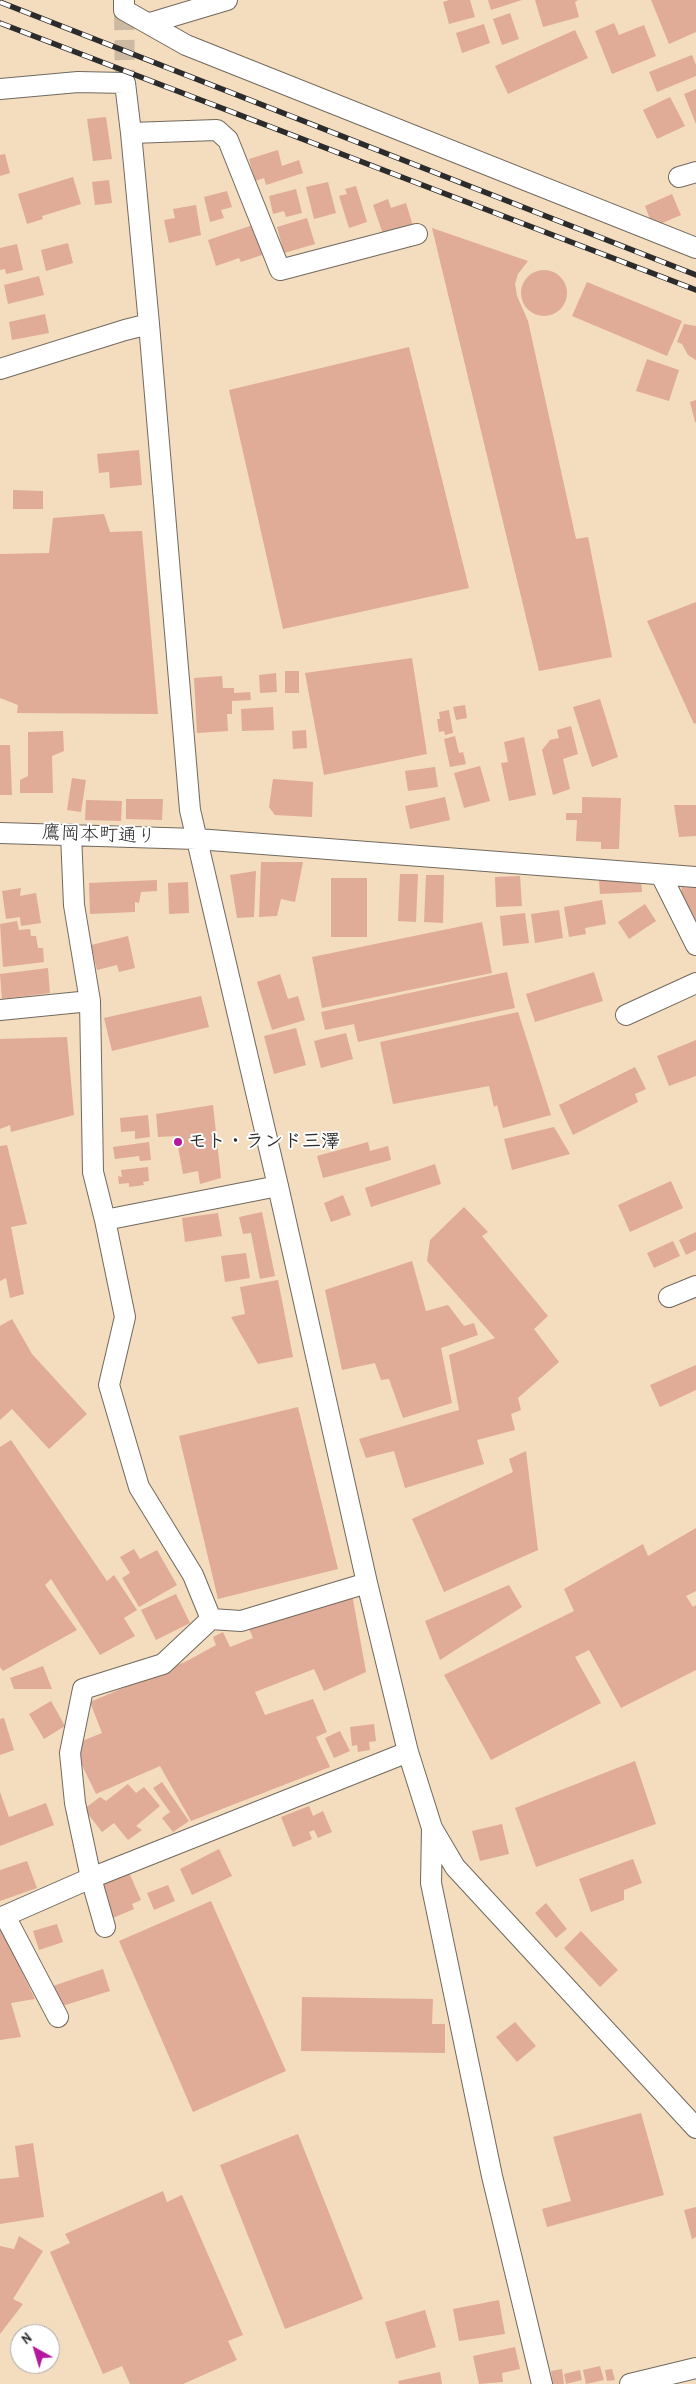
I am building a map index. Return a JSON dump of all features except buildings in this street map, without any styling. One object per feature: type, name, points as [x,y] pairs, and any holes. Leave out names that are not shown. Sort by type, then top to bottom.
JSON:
[{"type":"street","points":[[150,23],[227,0]]},
{"type":"street","points":[[124,5],[186,45],[696,248]]},
{"type":"street","points":[[0,89],[78,82],[125,83],[132,133],[190,810],[278,1186],[367,1583],[408,1752],[432,1828],[455,1866],[696,2128]]},
{"type":"street","points":[[132,133],[217,130],[228,140],[280,270],[417,234]]},
{"type":"street","points":[[0,369],[149,324]]},
{"type":"street","name":"鷹岡本町通り","points":[[0,833],[198,838],[696,877]]},
{"type":"street","points":[[71,834],[74,904],[90,1001],[93,1172],[125,1317],[109,1385],[139,1487],[193,1575],[211,1619]]},
{"type":"street","points":[[661,875],[696,946]]},
{"type":"street","points":[[626,1014],[696,983]]},
{"type":"street","points":[[0,1010],[90,1001]]},
{"type":"street","points":[[105,1220],[278,1186]]},
{"type":"street","points":[[669,1297],[696,1286]]},
{"type":"street","points":[[105,1927],[91,1878],[75,1803],[70,1752],[83,1689],[163,1664],[211,1619],[241,1621],[367,1583]]},
{"type":"street","points":[[58,2017],[33,1965],[2,1917],[91,1878],[408,1752]]},
{"type":"street","points":[[432,1828],[431,1883],[492,2176],[542,2384]]},
{"type":"street","points":[[630,2384],[696,2368]]},
{"type":"tunnel","points":[[124,10],[125,83]]},
{"type":"railway","points":[[0,2],[696,275]]},
{"type":"railway","points":[[0,23],[696,290]]},
{"type":"place","name":"モト・ランド三澤","points":[[178,1142]]}]
